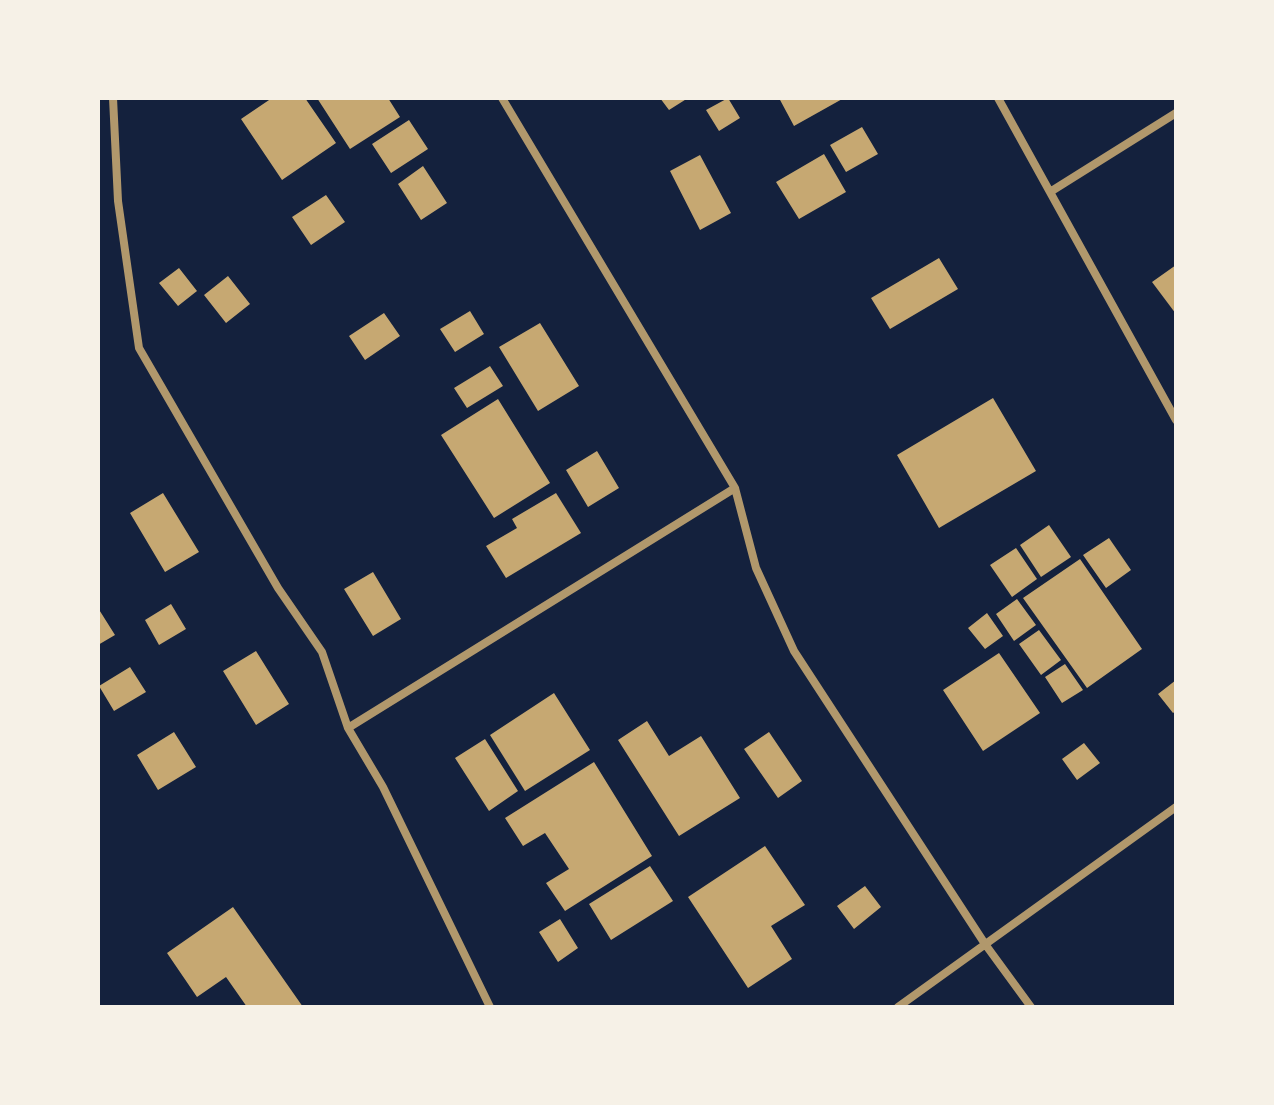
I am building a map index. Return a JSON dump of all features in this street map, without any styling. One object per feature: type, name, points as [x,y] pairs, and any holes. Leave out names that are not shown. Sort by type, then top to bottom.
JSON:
[{"type":"street","points":[[113,98],[118,201],[139,348],[278,588],[322,652],[348,728],[383,787],[490,1007]]},
{"type":"street","points":[[502,98],[735,488],[756,568],[794,651],[985,944],[1031,1007]]},
{"type":"street","points":[[998,98],[1176,420]]},
{"type":"street","points":[[1050,192],[1176,113]]},
{"type":"street","points":[[348,728],[735,488]]},
{"type":"street","points":[[898,1007],[1176,807]]},
{"type":"building","points":[[272,98],[305,98],[336,143],[282,180],[241,119]]},
{"type":"building","points":[[317,98],[388,98],[400,117],[350,149]]},
{"type":"building","points":[[660,98],[688,98],[669,110]]},
{"type":"building","points":[[728,98],[740,118],[719,131],[706,110]]},
{"type":"building","points":[[779,98],[844,98],[794,126]]},
{"type":"building","points":[[409,120],[428,149],[391,173],[372,144]]},
{"type":"building","points":[[862,127],[878,154],[846,172],[830,145]]},
{"type":"building","points":[[824,154],[846,192],[799,219],[776,182]]},
{"type":"building","points":[[700,155],[731,213],[700,230],[670,171]]},
{"type":"building","points":[[423,166],[447,203],[421,220],[398,184]]},
{"type":"building","points":[[326,195],[345,222],[311,245],[292,217]]},
{"type":"building","points":[[939,258],[958,289],[890,329],[871,298]]},
{"type":"building","points":[[1176,265],[1176,314],[1152,282]]},
{"type":"building","points":[[179,268],[197,291],[178,306],[159,283]]},
{"type":"building","points":[[228,276],[250,304],[226,323],[204,295]]},
{"type":"building","points":[[470,311],[484,334],[455,352],[440,329]]},
{"type":"building","points":[[384,313],[400,336],[365,360],[349,336]]},
{"type":"building","points":[[540,323],[579,386],[538,411],[499,347]]},
{"type":"building","points":[[490,366],[503,386],[467,408],[454,388]]},
{"type":"building","points":[[993,398],[1036,471],[939,528],[897,455]]},
{"type":"building","points":[[498,399],[550,483],[494,518],[441,435]]},
{"type":"building","points":[[597,451],[619,488],[588,507],[566,470]]},
{"type":"building","points":[[163,493],[199,552],[165,572],[130,513]]},
{"type":"building","points":[[556,493],[581,533],[506,578],[486,546],[517,528],[512,519]]},
{"type":"building","points":[[1049,525],[1071,557],[1041,577],[1020,545]]},
{"type":"building","points":[[1109,538],[1131,570],[1106,588],[1083,555]]},
{"type":"building","points":[[1016,548],[1037,579],[1012,597],[990,565]]},
{"type":"building","points":[[1080,559],[1142,649],[1087,688],[1023,598]]},
{"type":"building","points":[[373,572],[401,619],[373,636],[344,589]]},
{"type":"building","points":[[1017,599],[1036,625],[1014,641],[996,614]]},
{"type":"building","points":[[171,604],[186,629],[159,645],[145,620]]},
{"type":"building","points":[[98,608],[115,635],[98,645]]},
{"type":"building","points":[[987,613],[1003,636],[985,649],[968,628]]},
{"type":"building","points":[[1039,630],[1061,660],[1041,675],[1019,644]]},
{"type":"building","points":[[256,651],[289,704],[256,725],[223,671]]},
{"type":"building","points":[[999,653],[1040,713],[983,751],[943,690]]},
{"type":"building","points":[[1065,664],[1083,690],[1062,703],[1045,677]]},
{"type":"building","points":[[130,667],[146,692],[114,711],[99,686]]},
{"type":"building","points":[[1176,680],[1176,711],[1173,713],[1158,694]]},
{"type":"building","points":[[554,693],[590,750],[525,791],[490,735]]},
{"type":"building","points":[[647,721],[669,756],[701,736],[740,798],[679,836],[618,740]]},
{"type":"building","points":[[174,732],[196,767],[158,790],[137,755]]},
{"type":"building","points":[[769,732],[802,781],[778,798],[744,749]]},
{"type":"building","points":[[485,739],[518,791],[489,811],[455,758]]},
{"type":"building","points":[[1084,743],[1100,763],[1077,780],[1062,759]]},
{"type":"building","points":[[594,762],[652,856],[565,911],[546,883],[569,869],[545,833],[523,846],[505,818]]},
{"type":"building","points":[[765,846],[805,905],[771,926],[792,959],[748,988],[688,897]]},
{"type":"building","points":[[650,866],[673,901],[611,940],[589,904]]},
{"type":"building","points":[[865,886],[881,907],[854,929],[837,906]]},
{"type":"building","points":[[233,907],[303,1007],[247,1007],[226,977],[197,997],[167,953]]},
{"type":"building","points":[[560,919],[578,948],[558,962],[539,932]]}]
